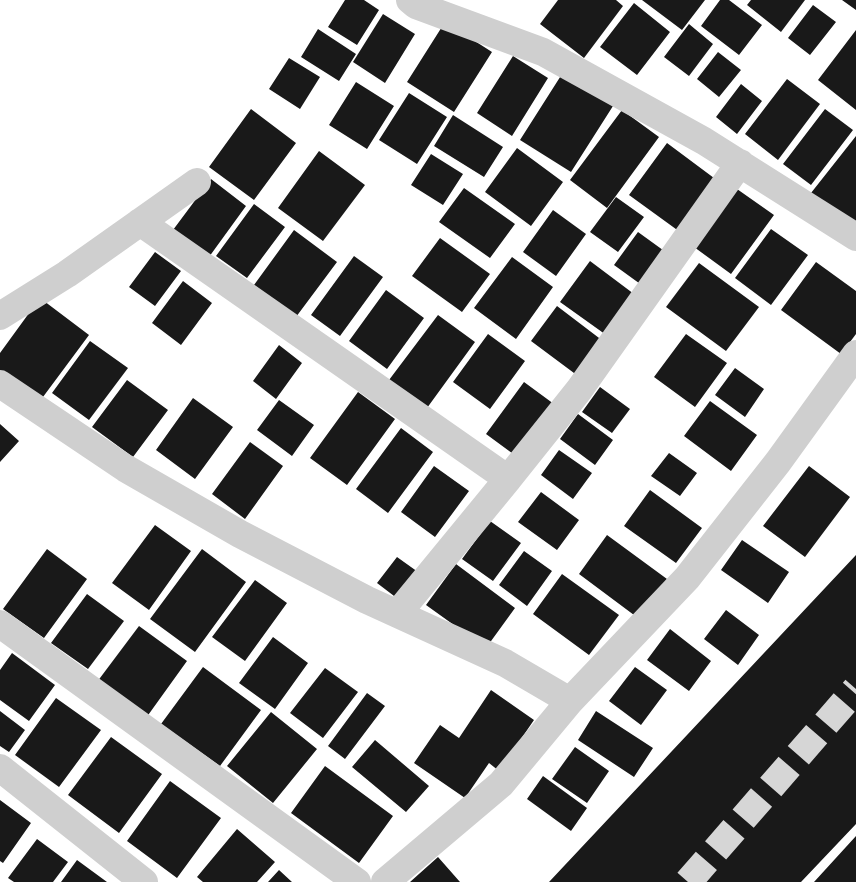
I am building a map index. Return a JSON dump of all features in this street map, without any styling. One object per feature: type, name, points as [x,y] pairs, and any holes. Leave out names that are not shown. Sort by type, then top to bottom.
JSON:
[{"type":"street","points":[[410,0],[416,4],[543,52],[704,140],[856,237]]},
{"type":"street","points":[[398,613],[579,390],[740,163]]},
{"type":"street","points":[[0,316],[67,274],[197,182]]},
{"type":"street","points":[[140,222],[508,479]]},
{"type":"street","points":[[385,882],[501,784],[570,701],[687,578],[778,462],[856,354]]},
{"type":"street","points":[[0,384],[125,468],[195,509],[367,600],[505,663],[570,701]]},
{"type":"street","points":[[0,624],[357,882]]},
{"type":"street","points":[[0,768],[144,882]]},
{"type":"building","points":[[345,0],[364,0],[379,10],[357,45],[328,27]]},
{"type":"building","points":[[558,0],[616,0],[623,6],[584,58],[540,24]]},
{"type":"building","points":[[642,0],[705,0],[682,30]]},
{"type":"building","points":[[720,0],[729,0],[762,25],[739,55],[701,26]]},
{"type":"building","points":[[751,0],[805,0],[781,32],[747,5]]},
{"type":"building","points":[[842,0],[856,0],[856,10]]},
{"type":"building","points":[[634,3],[670,32],[637,75],[600,47]]},
{"type":"building","points":[[813,5],[836,22],[810,55],[788,38]]},
{"type":"building","points":[[383,14],[415,34],[385,83],[353,62]]},
{"type":"building","points":[[445,22],[492,52],[454,112],[407,82]]},
{"type":"building","points":[[689,24],[713,44],[689,76],[664,57]]},
{"type":"building","points":[[318,29],[356,54],[339,81],[301,57]]},
{"type":"building","points":[[856,30],[856,110],[818,80]]},
{"type":"building","points":[[718,52],[741,70],[719,97],[697,79]]},
{"type":"building","points":[[513,56],[548,78],[512,136],[477,113]]},
{"type":"building","points":[[289,58],[320,77],[300,109],[269,89]]},
{"type":"building","points":[[562,74],[613,106],[571,172],[520,140]]},
{"type":"building","points":[[787,79],[820,104],[778,160],[745,134]]},
{"type":"building","points":[[356,82],[394,106],[367,149],[329,125]]},
{"type":"building","points":[[741,84],[762,101],[737,134],[716,117]]},
{"type":"building","points":[[409,93],[447,117],[417,164],[379,140]]},
{"type":"building","points":[[251,109],[296,143],[254,200],[209,167]]},
{"type":"building","points":[[825,109],[853,130],[811,185],[783,164]]},
{"type":"building","points":[[622,110],[659,137],[607,208],[570,180]]},
{"type":"building","points":[[453,115],[503,147],[484,177],[434,146]]},
{"type":"building","points":[[856,136],[856,221],[852,226],[811,193]]},
{"type":"building","points":[[667,143],[718,181],[680,232],[629,195]]},
{"type":"building","points":[[517,148],[563,182],[531,226],[485,192]]},
{"type":"building","points":[[319,151],[365,185],[323,241],[278,208]]},
{"type":"building","points":[[431,154],[463,174],[443,205],[411,185]]},
{"type":"building","points":[[211,179],[246,206],[209,257],[173,230]]},
{"type":"building","points":[[464,188],[515,224],[490,258],[439,222]]},
{"type":"building","points":[[737,189],[774,215],[731,274],[694,247]]},
{"type":"building","points":[[616,197],[644,217],[618,252],[590,232]]},
{"type":"building","points":[[254,204],[285,227],[247,278],[216,256]]},
{"type":"building","points":[[553,210],[586,234],[556,276],[523,252]]},
{"type":"building","points":[[771,229],[808,255],[771,305],[735,278]]},
{"type":"building","points":[[294,230],[337,262],[296,317],[254,285]]},
{"type":"building","points":[[638,232],[667,253],[643,286],[614,265]]},
{"type":"building","points":[[440,238],[490,274],[462,312],[412,276]]},
{"type":"building","points":[[155,252],[181,271],[155,306],[129,287]]},
{"type":"building","points":[[354,256],[383,277],[340,336],[311,315]]},
{"type":"building","points":[[512,257],[553,287],[516,339],[474,308]]},
{"type":"building","points":[[590,261],[638,297],[609,337],[560,302]]},
{"type":"building","points":[[816,262],[856,291],[856,334],[841,354],[781,310]]},
{"type":"building","points":[[699,263],[759,307],[726,351],[666,307]]},
{"type":"building","points":[[183,281],[212,303],[181,345],[152,323]]},
{"type":"building","points":[[386,290],[424,318],[387,369],[349,341]]},
{"type":"building","points":[[40,298],[89,335],[40,401],[0,371],[0,353]]},
{"type":"building","points":[[557,306],[603,341],[578,376],[531,341]]},
{"type":"building","points":[[438,315],[475,342],[427,408],[389,380]]},
{"type":"building","points":[[488,334],[525,361],[490,409],[453,382]]},
{"type":"building","points":[[686,334],[727,363],[695,407],[654,377]]},
{"type":"building","points":[[90,341],[128,368],[89,420],[52,393]]},
{"type":"building","points":[[279,345],[302,363],[276,399],[253,381]]},
{"type":"building","points":[[735,368],[764,389],[745,417],[715,395]]},
{"type":"building","points":[[127,380],[168,410],[133,457],[92,427]]},
{"type":"building","points":[[524,382],[558,407],[520,459],[486,434]]},
{"type":"building","points":[[600,387],[630,409],[612,433],[582,412]]},
{"type":"building","points":[[358,392],[395,419],[347,485],[310,458]]},
{"type":"building","points":[[193,398],[233,427],[195,479],[156,450]]},
{"type":"building","points":[[279,400],[314,425],[292,456],[257,430]]},
{"type":"building","points":[[710,401],[757,435],[731,471],[684,436]]},
{"type":"building","points":[[578,414],[613,440],[595,465],[560,439]]},
{"type":"building","points":[[0,424],[19,441],[0,462]]},
{"type":"building","points":[[401,428],[433,452],[388,513],[356,489]]},
{"type":"building","points":[[250,442],[283,466],[245,519],[212,494]]},
{"type":"building","points":[[559,450],[592,473],[573,499],[541,475]]},
{"type":"building","points":[[669,453],[697,473],[680,496],[651,476]]},
{"type":"building","points":[[434,466],[469,491],[435,537],[401,512]]},
{"type":"building","points":[[809,466],[850,497],[805,557],[763,526]]},
{"type":"building","points":[[650,490],[702,528],[676,563],[624,526]]},
{"type":"building","points":[[541,492],[579,520],[557,550],[518,522]]},
{"type":"building","points":[[490,521],[521,543],[493,581],[462,559]]},
{"type":"building","points":[[155,525],[191,551],[149,610],[112,583]]},
{"type":"building","points":[[607,535],[667,579],[638,618],[579,574]]},
{"type":"building","points":[[742,540],[789,572],[768,603],[721,570]]},
{"type":"building","points":[[47,549],[87,579],[44,638],[3,609]]},
{"type":"building","points":[[202,549],[246,582],[195,652],[150,619]]},
{"type":"building","points":[[524,551],[552,571],[527,606],[499,585]]},
{"type":"building","points":[[856,555],[856,824],[801,882],[549,882]]},
{"type":"building","points":[[397,557],[418,572],[398,599],[377,583]]},
{"type":"building","points":[[456,564],[515,608],[486,648],[426,605]]},
{"type":"building","points":[[562,574],[619,615],[589,655],[533,614]]},
{"type":"building","points":[[255,580],[287,603],[245,661],[212,637]]},
{"type":"building","points":[[87,594],[124,621],[88,669],[51,643]]},
{"type":"building","points":[[726,610],[759,635],[738,665],[704,639]]},
{"type":"building","points":[[139,626],[187,661],[146,718],[97,682]]},
{"type":"building","points":[[670,629],[711,661],[689,691],[647,660]]},
{"type":"building","points":[[273,637],[308,663],[275,709],[239,683]]},
{"type":"building","points":[[12,653],[55,685],[29,721],[0,700],[0,670]]},
{"type":"building","points":[[203,667],[261,710],[220,766],[161,724]]},
{"type":"building","points":[[635,667],[667,690],[641,725],[609,701]]},
{"type":"building","points":[[325,668],[358,692],[323,738],[290,713]]},
{"type":"building","points":[[491,690],[534,720],[499,771],[489,763],[465,798],[414,763],[440,725],[459,738]]},
{"type":"building","points":[[367,693],[385,706],[345,759],[328,746]]},
{"type":"building","points":[[56,698],[101,730],[59,787],[15,755]]},
{"type":"building","points":[[0,711],[25,730],[9,752],[0,746]]},
{"type":"building","points":[[596,711],[653,748],[634,777],[578,740]]},
{"type":"building","points":[[271,712],[317,749],[273,803],[227,766]]},
{"type":"building","points":[[111,737],[162,774],[119,833],[68,795]]},
{"type":"building","points":[[375,740],[429,786],[406,812],[352,767]]},
{"type":"building","points":[[575,747],[609,771],[587,803],[552,779]]},
{"type":"building","points":[[325,766],[393,816],[359,863],[291,813]]},
{"type":"building","points":[[543,776],[587,808],[571,831],[527,799]]},
{"type":"building","points":[[170,781],[221,818],[177,878],[127,841]]},
{"type":"building","points":[[0,800],[31,823],[3,863],[0,861]]},
{"type":"building","points":[[237,829],[275,862],[257,882],[203,882],[197,877]]},
{"type":"building","points":[[856,836],[856,882],[814,882]]},
{"type":"building","points":[[37,839],[68,862],[53,882],[14,882],[8,878]]},
{"type":"building","points":[[438,857],[460,882],[410,882]]},
{"type":"building","points":[[77,860],[107,882],[61,882]]},
{"type":"building","points":[[279,870],[292,882],[268,882]]},
{"type":"tunnel","points":[[688,882],[856,689]]}]
